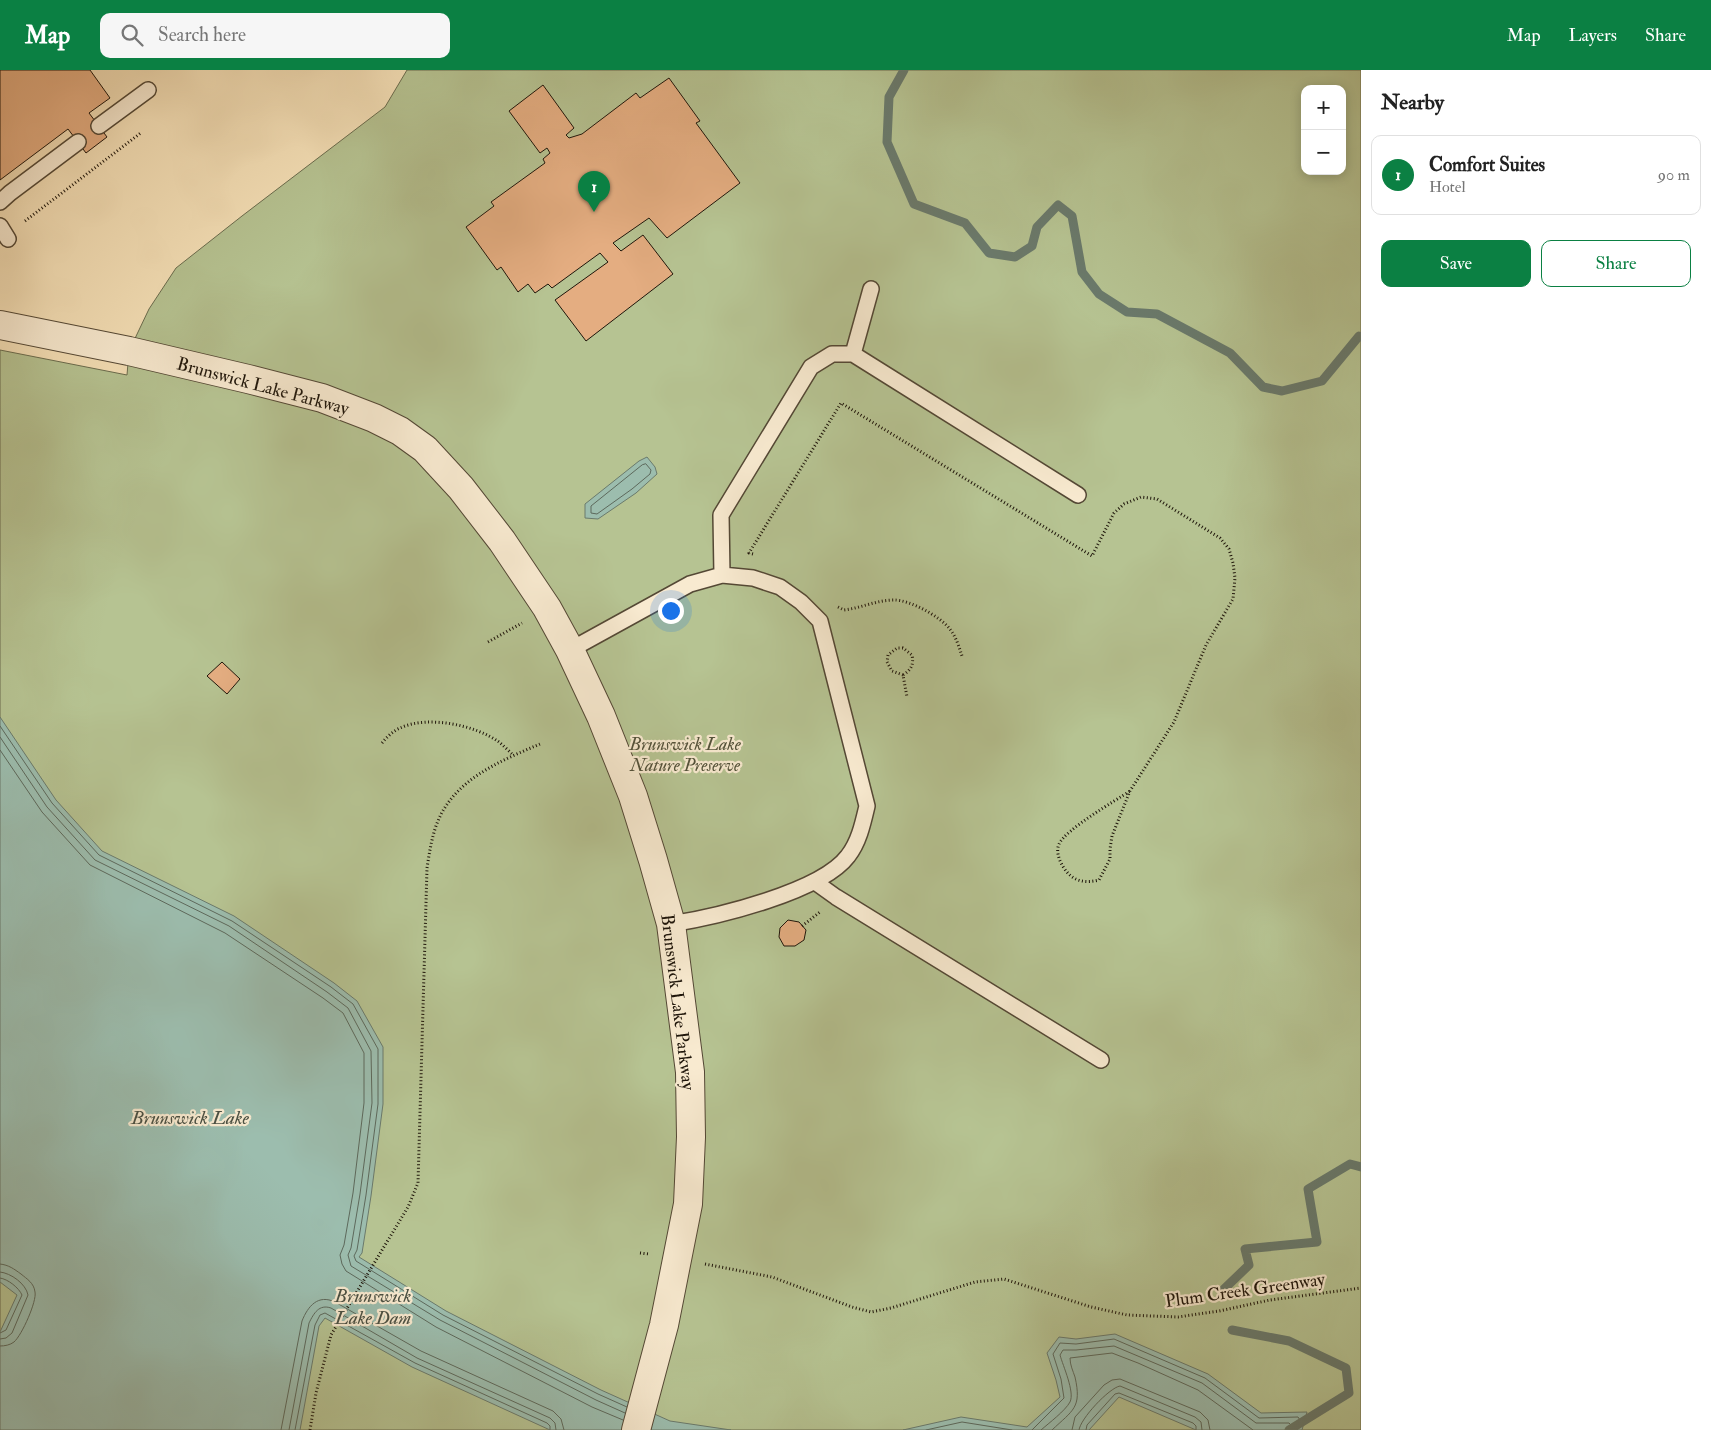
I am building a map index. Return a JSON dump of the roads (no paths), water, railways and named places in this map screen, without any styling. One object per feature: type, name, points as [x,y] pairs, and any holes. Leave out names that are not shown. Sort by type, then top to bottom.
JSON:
[{"type":"street","name":"Brunswick Lake Parkway","points":[[0,325],[129,351],[322,398],[374,418],[400,431],[425,449],[461,488],[502,541],[547,608],[570,650],[601,716],[633,796],[671,924],[690,1072],[691,1138],[688,1204],[664,1325],[636,1430]]},
{"type":"lane","points":[[99,126],[148,90]]},
{"type":"lane","points":[[0,202],[78,142]]},
{"type":"lane","points":[[0,226],[8,239]]},
{"type":"lane","points":[[853,354],[871,289]]},
{"type":"lane","points":[[722,575],[721,515],[812,367],[832,354],[853,354],[1078,495]]},
{"type":"lane","points":[[570,650],[690,584],[722,575],[753,578],[780,587],[801,602],[820,621],[866,806],[860,831],[849,856],[834,871],[815,882],[761,902],[704,918],[671,924]]},
{"type":"lane","points":[[815,882],[836,897],[1101,1060]]},
{"type":"water","points":[[647,457],[655,467],[657,474],[636,493],[598,519],[585,518],[585,504],[639,461]]},
{"type":"water","name":"Brunswick Lake","points":[[0,717],[56,800],[102,851],[234,916],[334,983],[357,1001],[383,1047],[383,1104],[371,1196],[362,1253],[359,1257],[446,1311],[601,1390],[670,1421],[731,1430],[550,1430],[412,1367],[325,1318],[319,1326],[300,1430],[0,1430],[0,1332],[17,1295],[0,1282]]},
{"type":"water","points":[[1115,1334],[1208,1374],[1261,1413],[1307,1412],[1302,1430],[1196,1430],[1119,1397],[1089,1430],[903,1430],[961,1417],[1027,1427],[1060,1397],[1047,1353],[1059,1337],[1076,1339]]},
{"type":"waterway","points":[[904,70],[889,97],[887,142],[914,204],[965,223],[989,253],[1015,257],[1032,246],[1037,227],[1058,205],[1072,216],[1082,272],[1099,294],[1127,312],[1157,314],[1230,353],[1263,387],[1282,391],[1322,381],[1359,336],[1361,337]]},
{"type":"waterway","points":[[1223,1290],[1249,1265],[1245,1249],[1317,1242],[1308,1189],[1350,1164],[1361,1167]]},
{"type":"waterway","points":[[1232,1330],[1289,1341],[1346,1368],[1349,1393],[1289,1430]]},
{"type":"place","name":"Comfort Suites","points":[[594,212]]},
{"type":"park label","name":"Brunswick Lake Nature Preserve","points":[[685,754]]},
{"type":"water label","name":"Brunswick Lake Dam","points":[[373,1306]]}]
